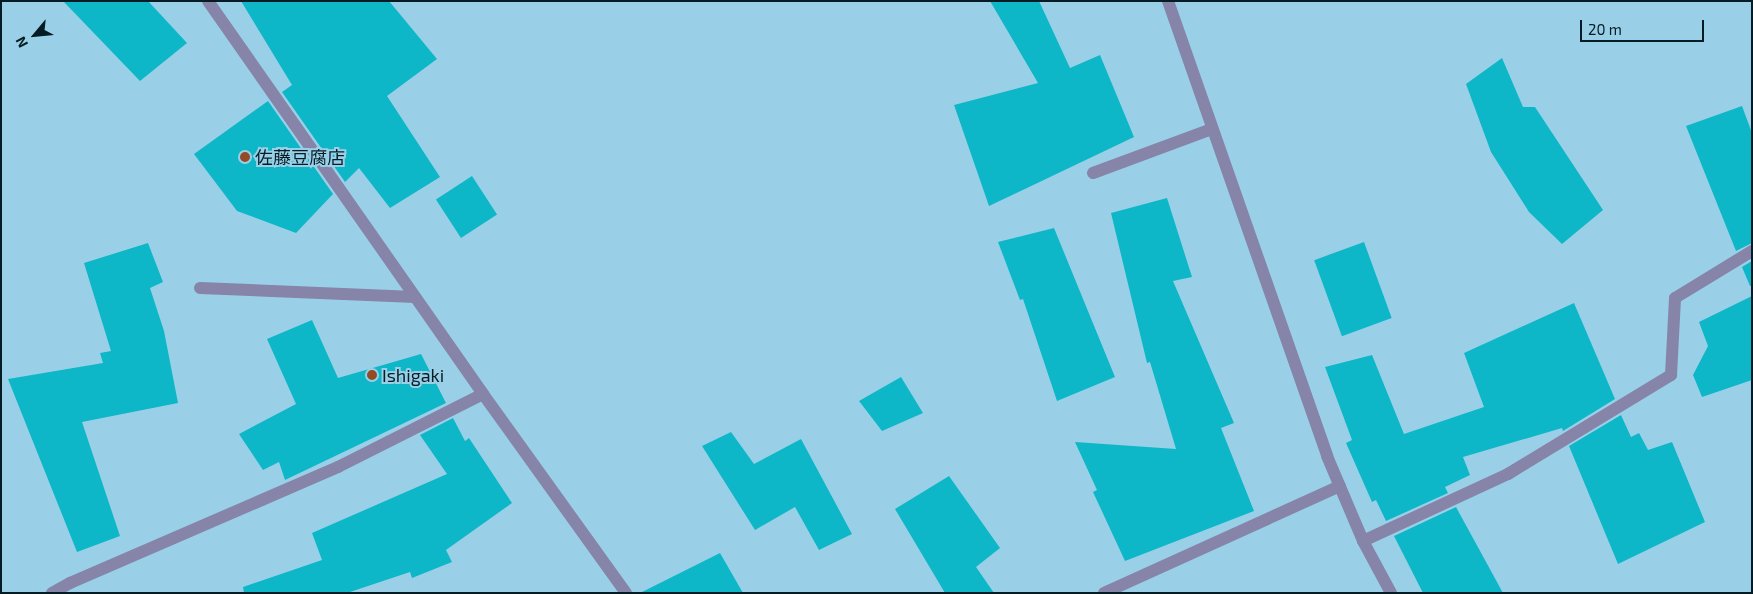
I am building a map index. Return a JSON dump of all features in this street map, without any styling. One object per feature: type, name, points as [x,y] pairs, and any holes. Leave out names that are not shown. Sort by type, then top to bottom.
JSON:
[{"type":"street","points":[[208,1],[483,394],[626,593]]},
{"type":"street","points":[[1168,1],[1327,456],[1363,541],[1390,593]]},
{"type":"street","points":[[1093,174],[1212,129]]},
{"type":"street","points":[[1363,541],[1508,474],[1671,375],[1675,298],[1752,251]]},
{"type":"street","points":[[200,288],[415,297]]},
{"type":"street","points":[[52,593],[70,583],[338,467],[483,394]]},
{"type":"street","points":[[1104,593],[1340,486]]},
{"type":"building","points":[[63,1],[148,1],[187,43],[140,81]]},
{"type":"building","points":[[241,1],[389,1],[437,59],[387,96],[440,177],[390,208],[359,168],[345,182],[282,92],[292,85]]},
{"type":"building","points":[[990,1],[1039,1],[1070,68],[1100,55],[1134,137],[989,206],[954,105],[1038,83]]},
{"type":"building","points":[[1502,58],[1523,107],[1535,107],[1603,210],[1562,244],[1529,212],[1491,152],[1466,84]]},
{"type":"building","points":[[268,101],[333,194],[296,233],[237,211],[194,154]]},
{"type":"building","points":[[1742,106],[1752,133],[1752,243],[1736,251],[1686,126]]},
{"type":"building","points":[[472,176],[497,215],[461,238],[436,199]]},
{"type":"building","points":[[1167,198],[1192,277],[1173,281],[1234,423],[1221,428],[1254,511],[1125,561],[1093,492],[1097,490],[1075,442],[1176,449],[1150,362],[1147,363],[1111,213]]},
{"type":"building","points":[[1054,228],[1115,377],[1057,401],[1023,299],[1020,300],[998,242]]},
{"type":"building","points":[[1364,242],[1392,318],[1342,336],[1314,260]]},
{"type":"building","points":[[148,243],[163,282],[150,288],[164,331],[178,403],[82,422],[120,536],[77,552],[8,379],[103,363],[100,353],[111,351],[84,263]]},
{"type":"building","points":[[1752,261],[1752,286],[1750,286],[1742,267]]},
{"type":"building","points":[[1752,296],[1752,380],[1702,397],[1693,375],[1708,346],[1699,322]]},
{"type":"building","points":[[1574,303],[1615,399],[1563,431],[1562,428],[1463,457],[1470,475],[1445,487],[1448,493],[1386,521],[1376,500],[1372,502],[1346,443],[1352,440],[1325,367],[1372,355],[1404,434],[1484,407],[1464,353]]},
{"type":"building","points":[[312,320],[338,378],[421,354],[446,403],[285,480],[279,462],[263,470],[239,434],[296,404],[267,339]]},
{"type":"building","points":[[901,377],[923,413],[882,431],[859,401]]},
{"type":"building","points":[[1621,415],[1631,437],[1639,433],[1648,450],[1672,442],[1705,522],[1618,564],[1569,446]]},
{"type":"building","points":[[453,418],[465,441],[469,438],[512,503],[446,550],[452,562],[412,578],[410,572],[347,593],[244,593],[243,587],[322,560],[312,533],[447,474],[420,435]]},
{"type":"building","points":[[731,432],[754,464],[801,439],[852,534],[819,550],[795,507],[755,530],[702,446]]},
{"type":"building","points":[[949,476],[1000,548],[976,567],[994,593],[945,593],[895,509]]},
{"type":"building","points":[[1456,507],[1503,593],[1423,593],[1394,536]]},
{"type":"building","points":[[720,553],[743,593],[640,593]]},
{"type":"place","name":"佐藤豆腐店","points":[[245,157]]},
{"type":"place","name":"Ishigaki","points":[[372,375]]}]
